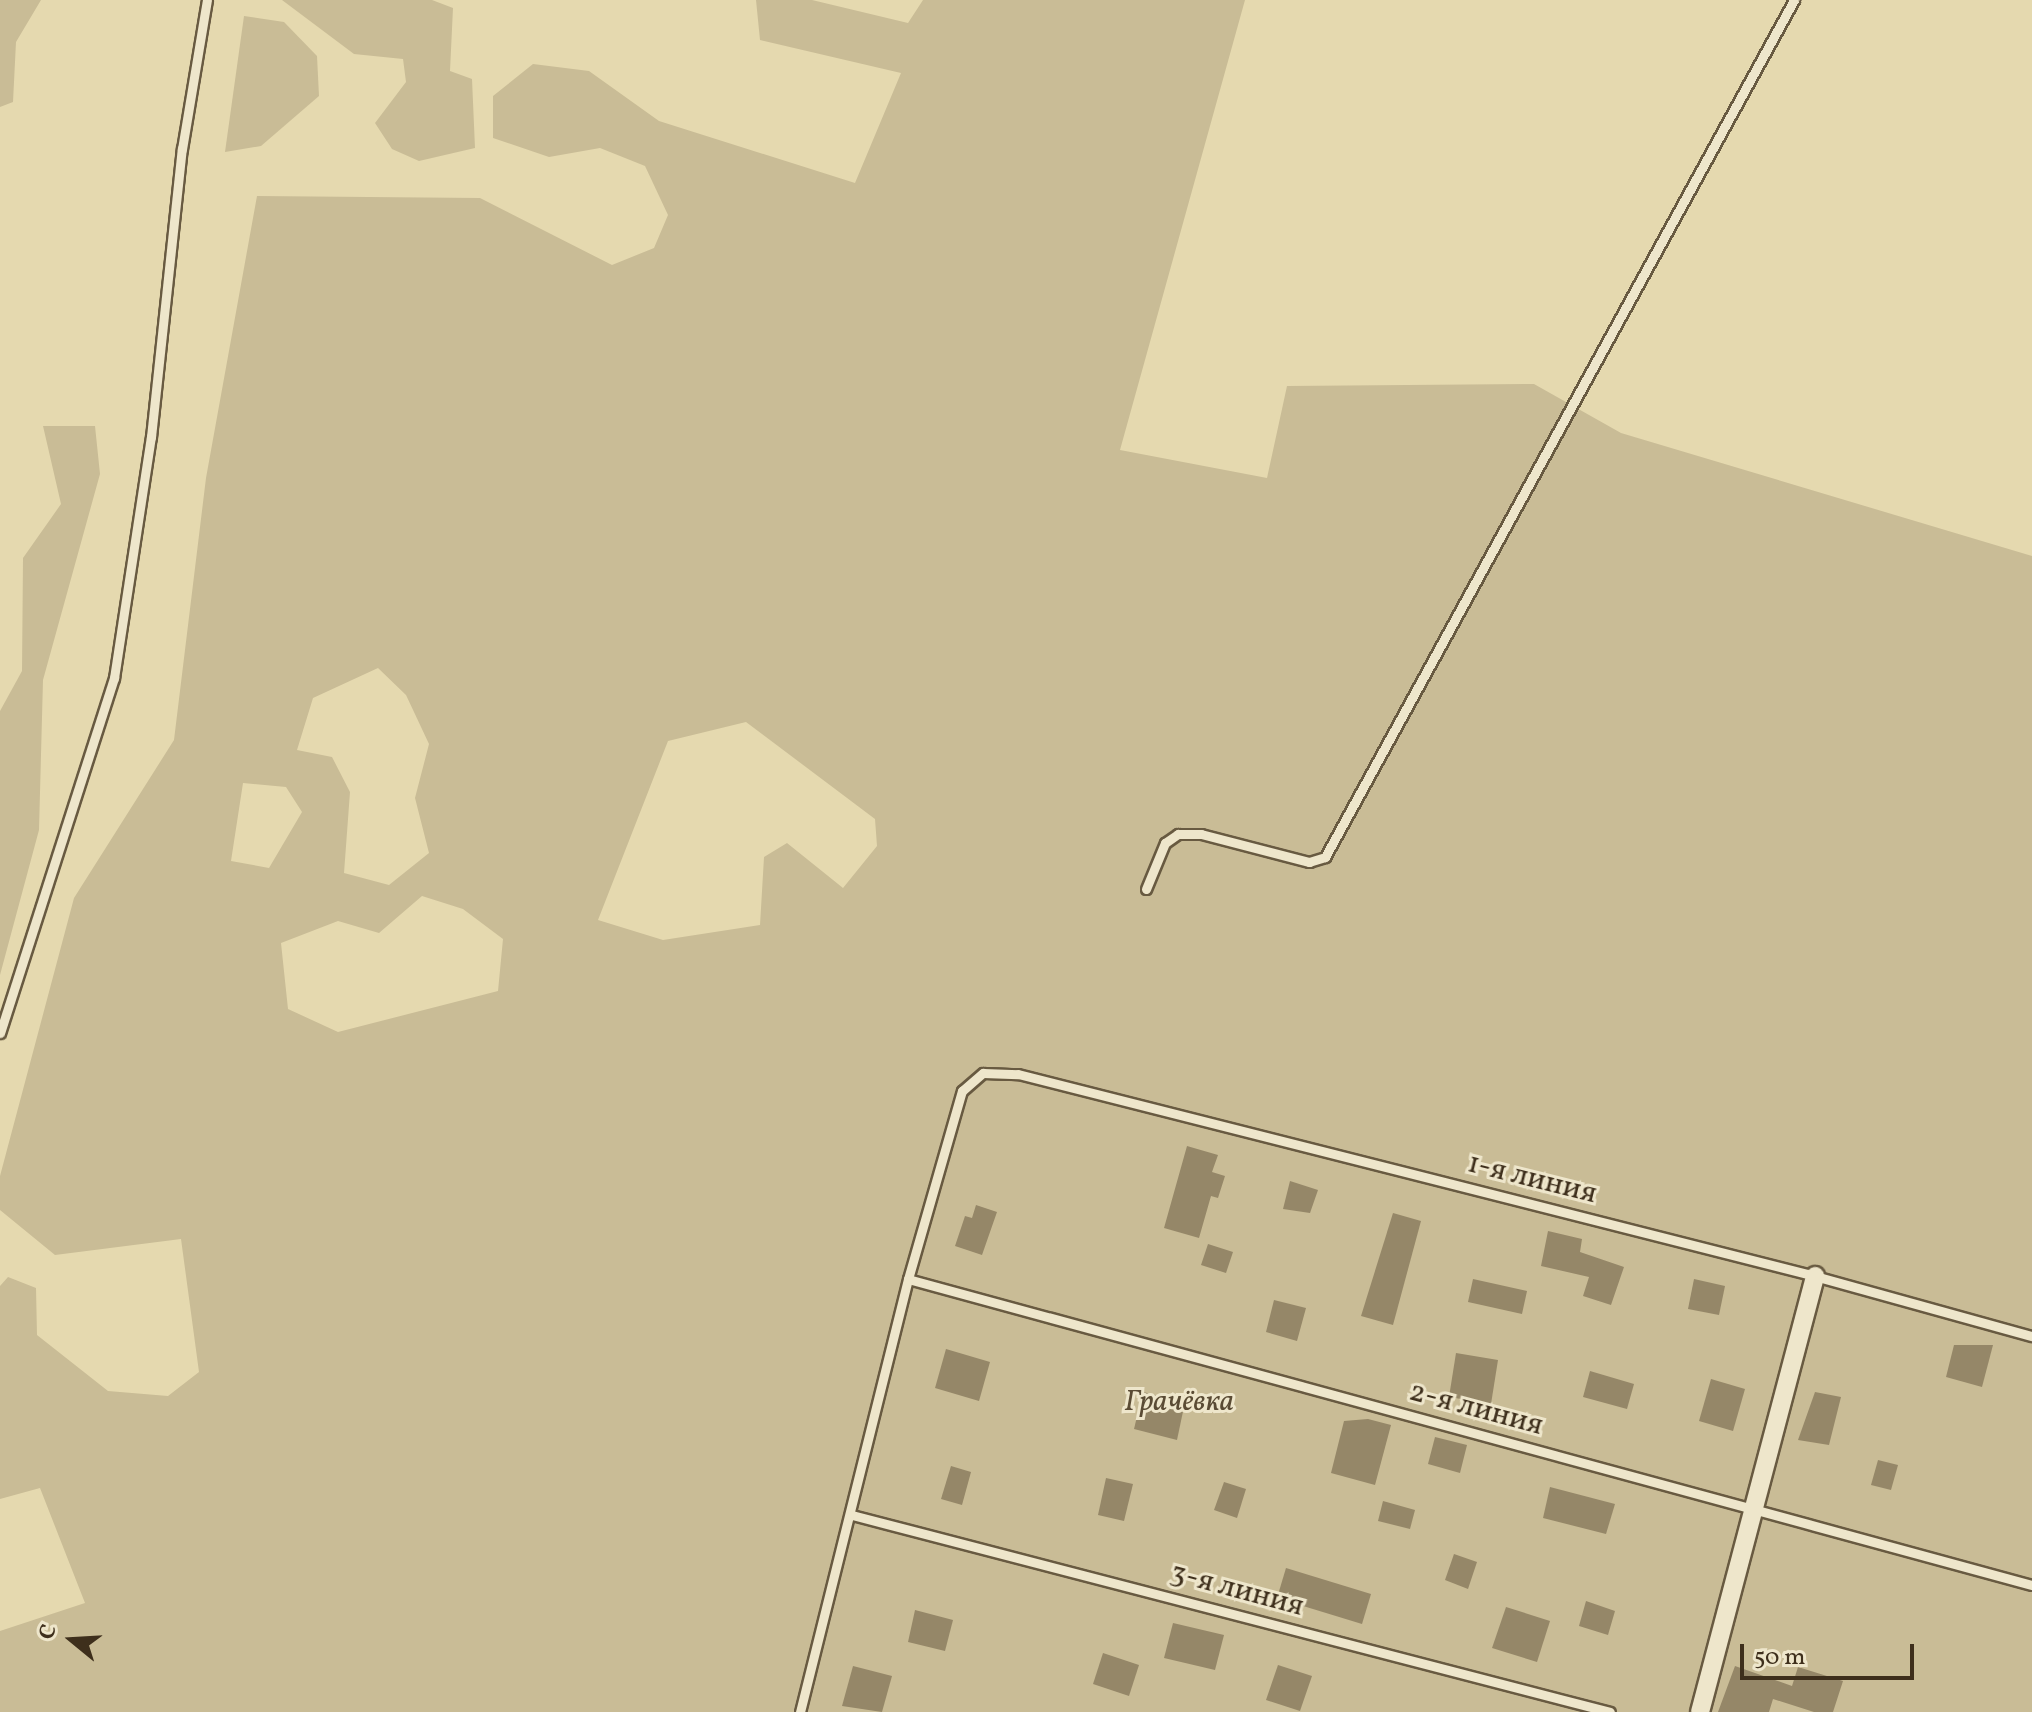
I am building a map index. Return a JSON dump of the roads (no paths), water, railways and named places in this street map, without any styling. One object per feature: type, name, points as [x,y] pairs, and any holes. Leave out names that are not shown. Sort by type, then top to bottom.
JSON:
[{"type":"street","points":[[1700,1712],[1815,1276]]},
{"type":"lane","points":[[0,1033],[114,678],[151,437],[182,149],[207,0]]},
{"type":"lane","points":[[1146,889],[1165,843],[1178,834],[1201,834],[1309,862],[1325,857],[1794,0]]},
{"type":"lane","name":"1-я линия","points":[[800,1712],[852,1515],[908,1279],[962,1091],[983,1073],[1018,1074],[1815,1276],[2032,1336]]},
{"type":"lane","name":"2-я линия","points":[[908,1279],[2032,1585]]},
{"type":"lane","name":"3-я линия","points":[[852,1515],[1610,1712]]},
{"type":"park label","name":"Грачёвка","points":[[1179,1402]]}]
